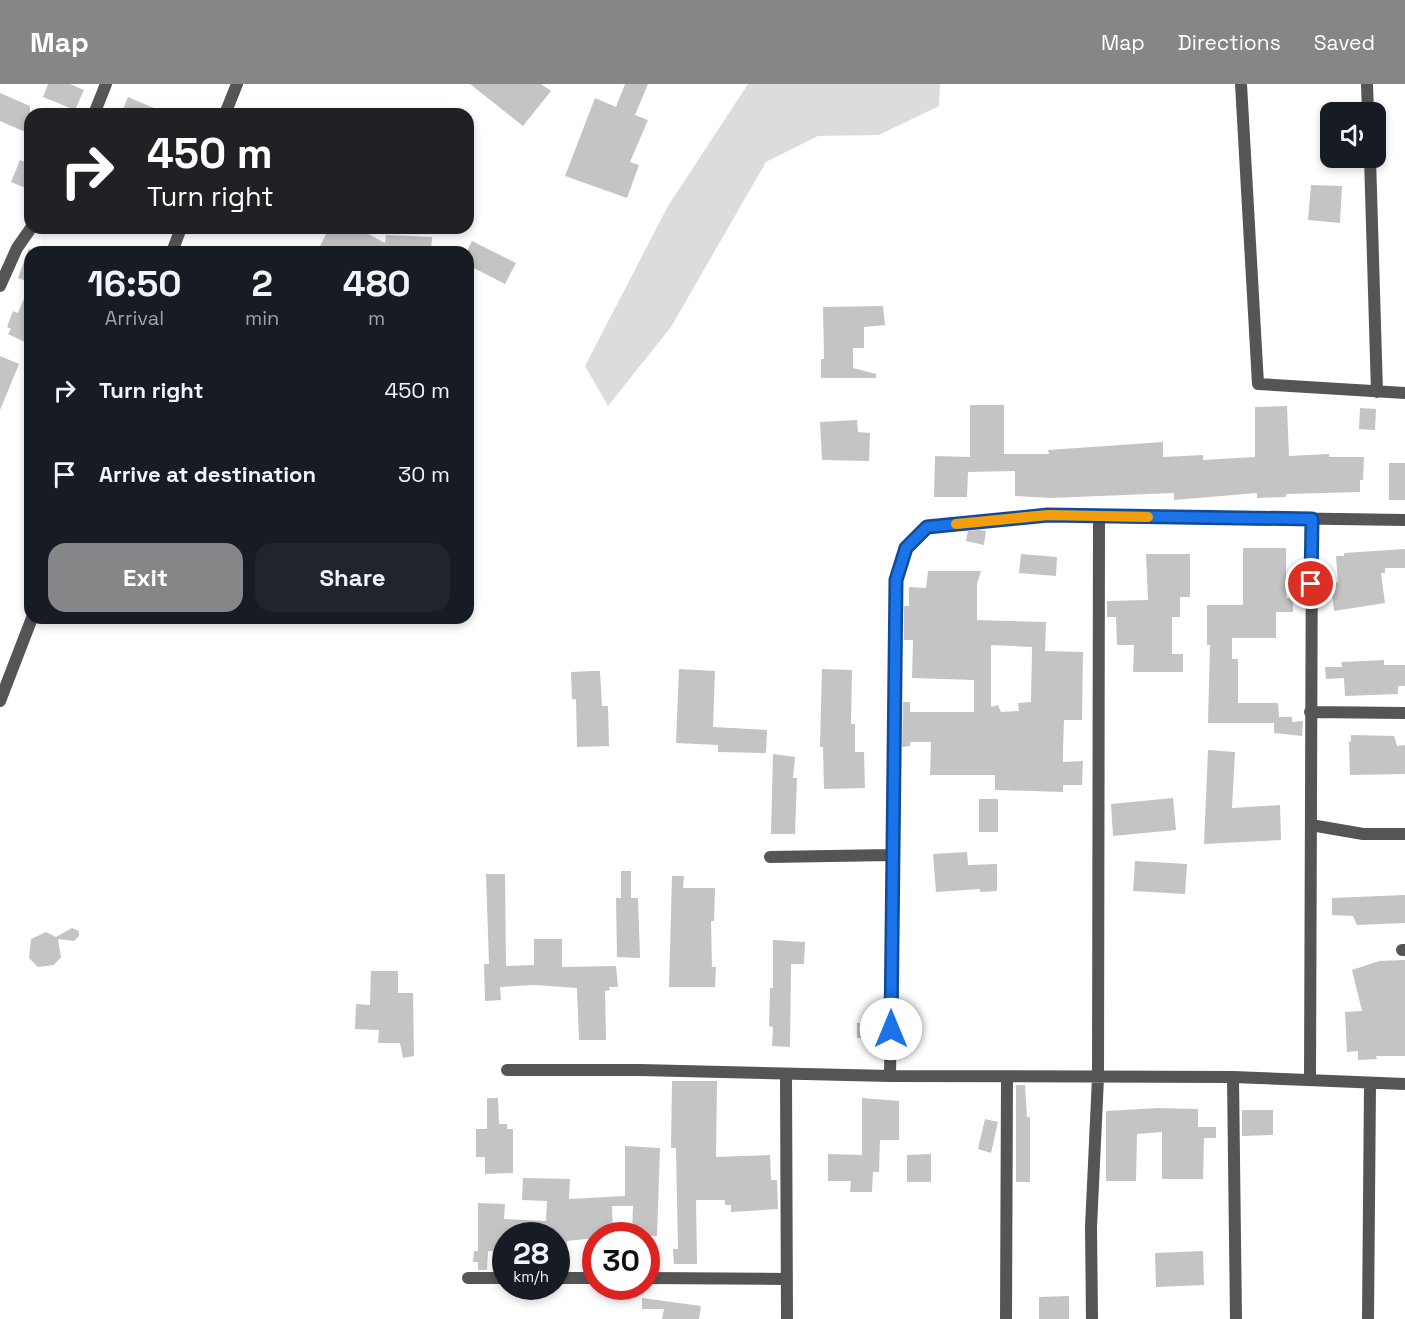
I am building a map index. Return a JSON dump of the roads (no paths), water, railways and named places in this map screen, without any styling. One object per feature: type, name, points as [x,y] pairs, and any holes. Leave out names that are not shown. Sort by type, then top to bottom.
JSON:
[{"type":"street","points":[[96,108],[106,84]]},
{"type":"street","points":[[227,108],[237,84]]},
{"type":"street","points":[[1241,84],[1258,384],[1405,393]]},
{"type":"street","points":[[1367,84],[1368,102]]},
{"type":"street","points":[[1370,168],[1377,392]]},
{"type":"street","points":[[0,286],[17,248],[27,234]]},
{"type":"street","points":[[891,1076],[891,855],[896,580],[906,548],[927,527],[1048,515],[1405,520]]},
{"type":"street","points":[[1092,1319],[1091,1227],[1098,1078],[1099,516]]},
{"type":"street","points":[[1310,1079],[1312,519]]},
{"type":"street","points":[[0,701],[30,624]]},
{"type":"street","points":[[1311,712],[1405,713]]},
{"type":"street","points":[[1311,825],[1363,834],[1405,834]]},
{"type":"street","points":[[770,857],[891,855]]},
{"type":"street","points":[[507,1070],[640,1070],[1098,1078],[1233,1077],[1405,1084]]},
{"type":"street","points":[[786,1074],[787,1319]]},
{"type":"street","points":[[1006,1319],[1007,1077]]},
{"type":"street","points":[[1233,1077],[1236,1319]]},
{"type":"street","points":[[1368,1319],[1370,1084]]},
{"type":"street","points":[[468,1278],[492,1278]]},
{"type":"street","points":[[660,1278],[787,1279]]}]
